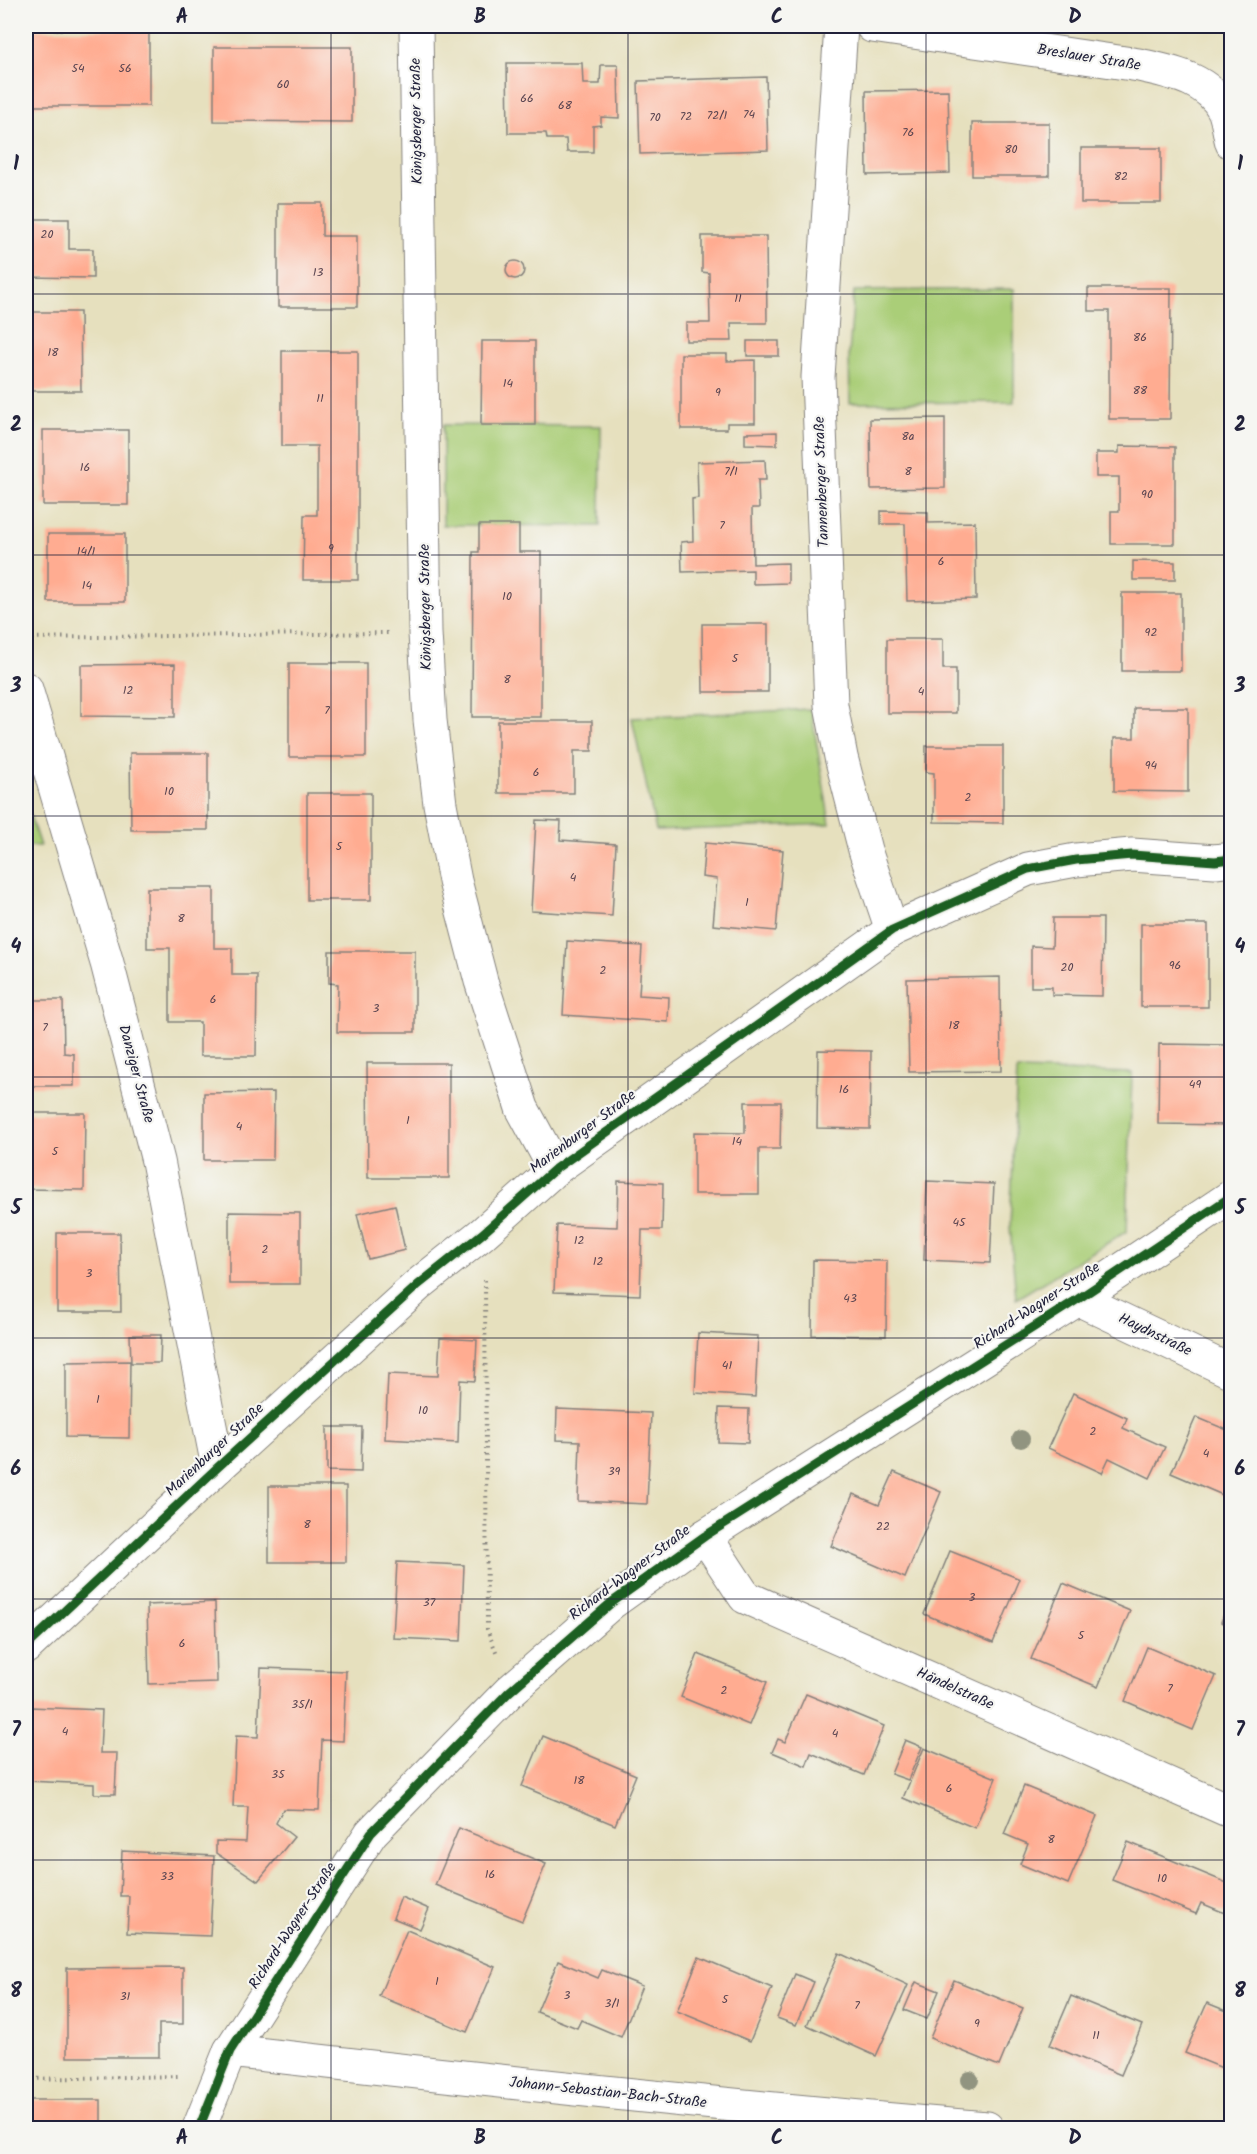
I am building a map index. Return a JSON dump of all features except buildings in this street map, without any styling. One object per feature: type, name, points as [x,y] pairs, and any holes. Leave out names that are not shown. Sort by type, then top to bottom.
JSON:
[{"type":"street","name":"Königsberger Straße","points":[[416,26],[425,633],[430,720],[440,804],[455,881],[481,981],[522,1108],[555,1169]]},
{"type":"street","name":"Tannenberger Straße","points":[[840,26],[818,377],[831,705],[864,850],[892,930]]},
{"type":"street","name":"Breslauer Straße","points":[[872,26],[1138,65],[1182,75],[1207,89],[1224,110],[1232,143]]},
{"type":"street","name":"Danziger Straße","points":[[26,689],[107,963],[158,1161],[218,1467]]},
{"type":"street","name":"Marienburger Straße","points":[[26,1647],[218,1467],[418,1285],[482,1234],[555,1169],[892,930],[1028,869],[1076,860],[1132,855],[1215,861],[1232,859]]},
{"type":"street","name":"Richard-Wagner-Straße","points":[[199,2128],[224,2065],[371,1833],[518,1685],[611,1603],[705,1536],[1078,1299],[1232,1196]]},
{"type":"street","name":"Haydnstraße","points":[[1078,1299],[1232,1372]]},
{"type":"street","name":"Händelstraße","points":[[705,1536],[745,1597],[1232,1812]]},
{"type":"street","name":"Johann-Sebastian-Bach-Straße","points":[[224,2065],[542,2087],[788,2112],[987,2128]]},
{"type":"path","points":[[26,638],[425,633]]},
{"type":"path","points":[[482,1234],[485,1272],[487,1629],[499,1660]]},
{"type":"path","points":[[26,2079],[183,2076],[224,2065]]},
{"type":"green space","points":[[1014,289],[1014,402],[850,403],[849,354],[854,291]]},
{"type":"green space","points":[[443,425],[601,426],[600,526],[443,525]]},
{"type":"green space","points":[[811,709],[830,824],[656,831],[632,718]]},
{"type":"green space","points":[[26,804],[40,846],[26,846]]},
{"type":"green space","points":[[1017,1070],[1132,1073],[1127,1231],[1016,1299],[1010,1226]]},
{"type":"cycle path","points":[[26,1647],[218,1467],[418,1285],[482,1234],[555,1169],[892,930],[1028,869],[1076,860],[1132,855],[1215,861],[1232,859]]},
{"type":"cycle path","points":[[199,2128],[230,2051],[371,1833],[509,1692],[611,1603],[705,1536],[1078,1299],[1232,1196]]}]
